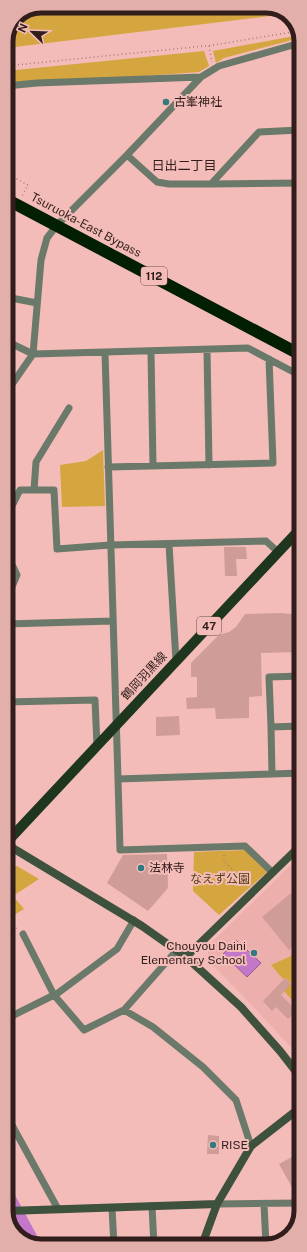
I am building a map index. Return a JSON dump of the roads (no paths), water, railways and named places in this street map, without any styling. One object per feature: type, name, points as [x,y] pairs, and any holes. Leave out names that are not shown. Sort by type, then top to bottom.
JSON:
[{"type":"highway","name":"Tsuruoka-East Bypass","points":[[13,203],[294,352]]},
{"type":"main road","name":"鶴岡羽黒線","points":[[13,835],[294,535]]},
{"type":"street","points":[[13,383],[33,354],[41,260],[46,238],[201,77],[219,66],[294,45]]},
{"type":"street","points":[[13,85],[37,83],[201,77]]},
{"type":"street","points":[[211,184],[258,132],[294,130]]},
{"type":"street","points":[[127,155],[157,182],[169,184],[294,183]]},
{"type":"street","points":[[13,298],[37,303]]},
{"type":"street","points":[[13,344],[33,354],[151,352],[248,348],[294,373]]},
{"type":"street","points":[[207,350],[209,465]]},
{"type":"street","points":[[151,352],[153,466]]},
{"type":"street","points":[[105,353],[120,850],[245,846],[272,872]]},
{"type":"street","points":[[108,467],[272,463],[269,359]]},
{"type":"street","points":[[34,490],[36,462],[69,408]]},
{"type":"street","points":[[13,504],[20,490],[54,490],[57,549],[110,545],[266,541],[278,552]]},
{"type":"street","points":[[169,544],[176,661]]},
{"type":"street","points":[[13,567],[17,575],[13,584]]},
{"type":"street","points":[[13,624],[112,621]]},
{"type":"street","points":[[272,774],[269,677],[294,676]]},
{"type":"street","points":[[13,702],[95,700],[96,746]]},
{"type":"street","points":[[271,727],[294,726]]},
{"type":"street","points":[[118,779],[294,772]]},
{"type":"street","points":[[13,847],[134,920],[186,957],[241,1007],[280,1050],[294,1069]]},
{"type":"street","points":[[186,957],[294,852]]},
{"type":"street","points":[[13,1016],[54,995],[117,949],[134,920]]},
{"type":"street","points":[[23,934],[54,995],[84,1030],[124,1010],[177,950]]},
{"type":"street","points":[[124,1010],[153,1027],[203,1067],[236,1100],[251,1146]]},
{"type":"street","points":[[204,1239],[217,1204],[251,1146],[294,1112]]},
{"type":"street","points":[[13,1127],[58,1209]]},
{"type":"street","points":[[13,1211],[217,1204],[294,1203]]},
{"type":"street","points":[[264,1204],[266,1239]]},
{"type":"street","points":[[152,1206],[154,1239]]},
{"type":"street","points":[[112,1208],[114,1239]]},
{"type":"waterway","points":[[13,1208],[28,1236]]},
{"type":"place","name":"古峯神社","points":[[166,102]]},
{"type":"place","name":"法林寺","points":[[141,868]]},
{"type":"place","name":"Chouyou Daini Elementary School","points":[[254,953]]},
{"type":"place","name":"RISE","points":[[213,1145]]},
{"type":"district","name":"日出二丁目","points":[[184,165]]},
{"type":"park label","name":"なえず公園","points":[[220,879]]}]
